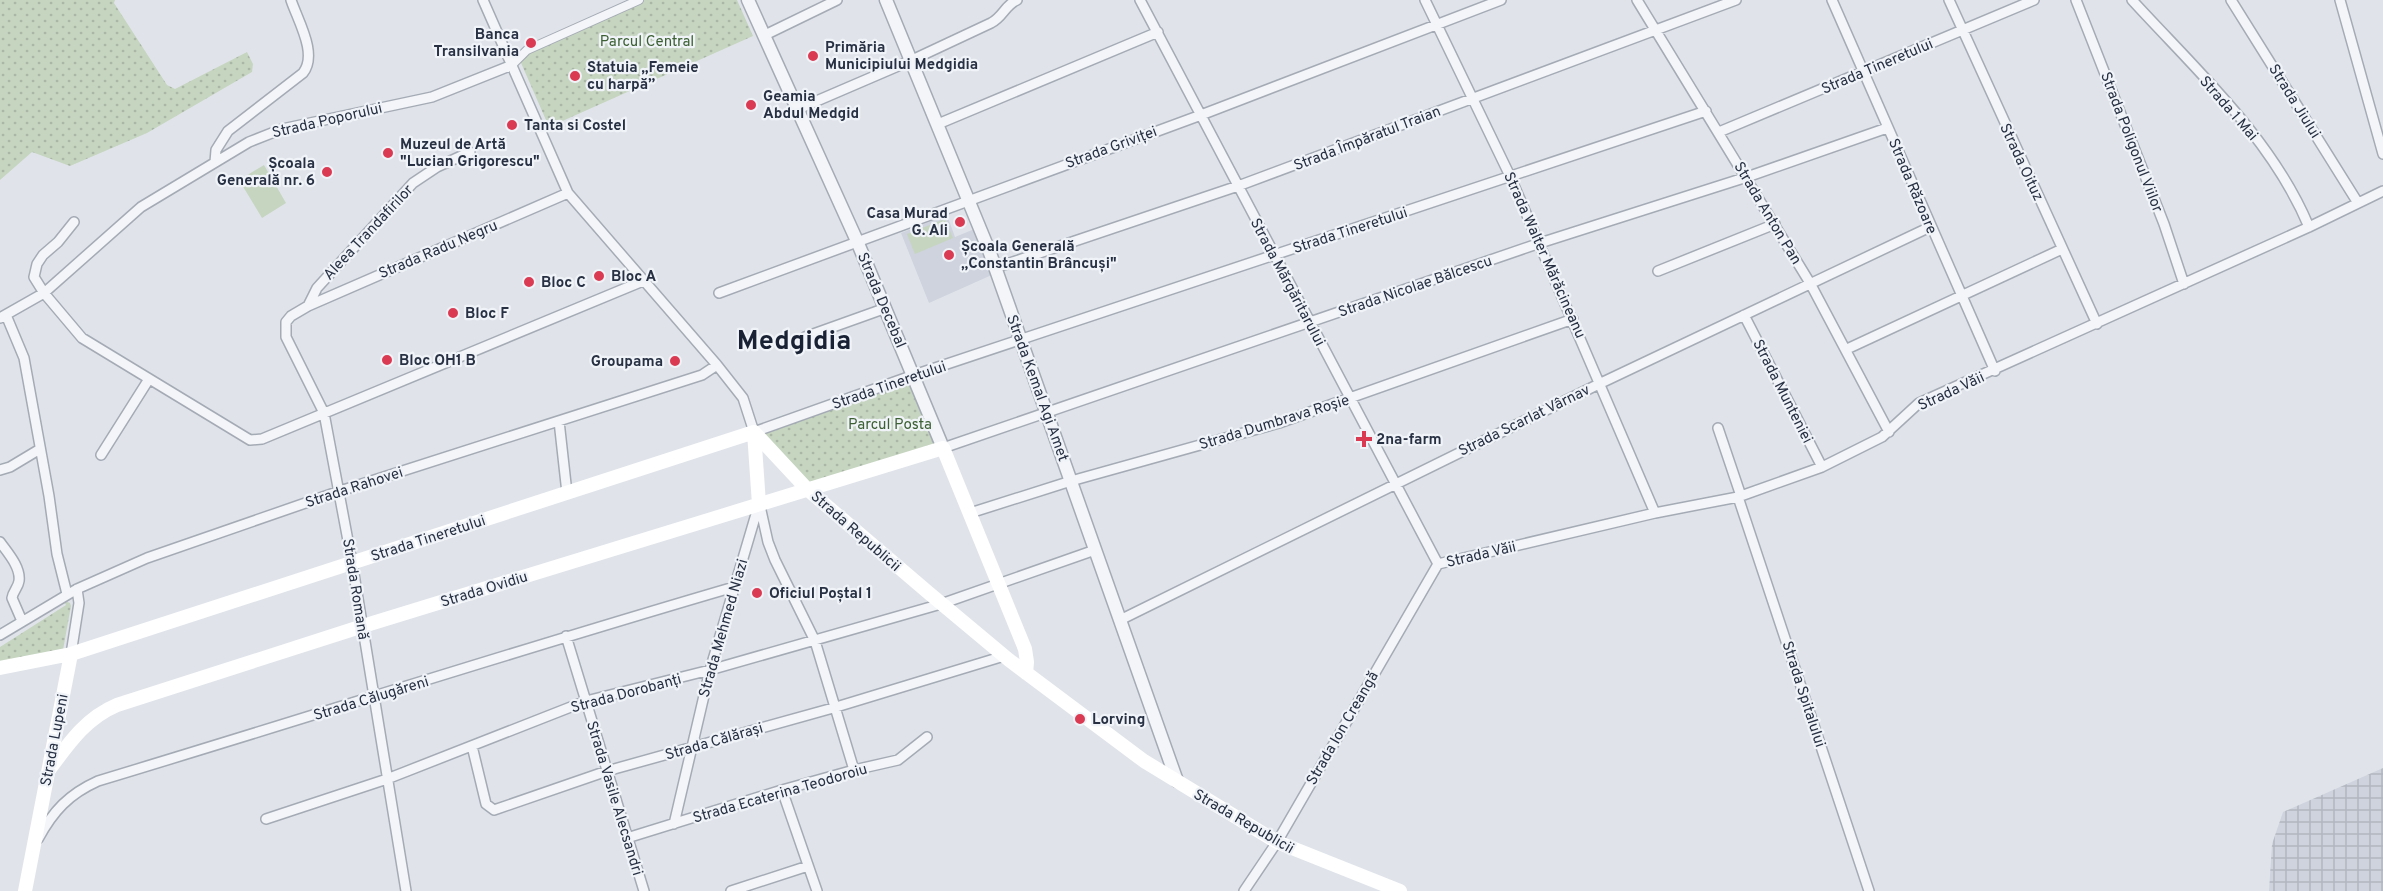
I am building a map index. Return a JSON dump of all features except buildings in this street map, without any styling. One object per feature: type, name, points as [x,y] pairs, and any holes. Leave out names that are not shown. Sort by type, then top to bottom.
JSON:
[{"type":"main road","name":"Strada Republicii","points":[[754,432],[807,489],[941,604],[1004,656],[1144,761],[1277,842],[1400,891]]},
{"type":"main road","name":"Strada Tineretului","points":[[0,668],[71,654],[754,432]]},
{"type":"main road","name":"Strada Mehmed Niazi","points":[[754,432],[759,504]]},
{"type":"main road","name":"Strada Ovidiu","points":[[49,770],[79,730],[108,709],[363,626],[944,448]]},
{"type":"main road","name":"Strada Decebal","points":[[944,448],[1025,649],[1026,673]]},
{"type":"main road","name":"Strada Lupeni","points":[[25,891],[71,654]]},
{"type":"street","points":[[215,162],[216,150],[228,131],[309,66],[309,51],[291,0]]},
{"type":"street","name":"Strada Republicii","points":[[483,0],[568,193],[717,364],[742,398],[754,432]]},
{"type":"street","name":"Strada Poporului","points":[[3,316],[44,293],[141,207],[249,142],[282,129],[432,97],[512,65],[527,50],[639,0]]},
{"type":"street","name":"Strada Decebal","points":[[748,0],[857,241],[944,448]]},
{"type":"street","points":[[765,35],[837,0]]},
{"type":"street","name":"Strada Kemal Agi Amet","points":[[886,0],[969,199],[995,268],[1177,781]]},
{"type":"street","points":[[798,109],[912,60],[997,20],[1010,4],[1017,0]]},
{"type":"street","name":"Strada Mărgăritarului","points":[[1140,0],[1438,564]]},
{"type":"street","name":"Strada Walter Mărăcineanu","points":[[1425,0],[1510,176],[1574,319],[1655,513]]},
{"type":"street","name":"Strada Griviței","points":[[719,293],[1201,115],[1501,0]]},
{"type":"street","name":"Strada Anton Pan","points":[[1637,0],[1810,283],[1889,432]]},
{"type":"street","name":"Strada Împăratul Traian","points":[[995,268],[1238,186],[1736,0]]},
{"type":"street","name":"Strada Răzoare","points":[[1832,0],[1995,371]]},
{"type":"street","name":"Strada Oituz","points":[[1949,0],[2097,324]]},
{"type":"street","name":"Strada Tineretului","points":[[1719,132],[2034,0]]},
{"type":"street","name":"Strada Poligonul Viilor","points":[[2076,0],[2164,224],[2184,284]]},
{"type":"street","name":"Strada 1 Mai","points":[[2132,0],[2243,121],[2280,170],[2309,227]]},
{"type":"street","name":"Strada Jiului","points":[[2230,0],[2358,203]]},
{"type":"street","points":[[2340,0],[2383,154]]},
{"type":"street","points":[[938,124],[1158,32]]},
{"type":"street","name":"Strada Tineretului","points":[[754,432],[914,375],[1706,111]]},
{"type":"street","name":"Strada Nicolae Bălcescu","points":[[944,448],[1540,243],[1747,177],[1887,128]]},
{"type":"street","name":"Aleea Trandafirilor","points":[[308,306],[317,288],[401,194],[426,174],[470,152]]},
{"type":"street","name":"Strada Văii","points":[[1438,564],[1655,513],[1739,496],[1822,467],[1889,432],[1908,411],[1919,404],[2309,227],[2383,191]]},
{"type":"street","name":"Strada Radu Negru","points":[[308,306],[568,193]]},
{"type":"street","points":[[74,222],[37,264],[34,277],[44,293],[82,338],[250,440],[262,439],[643,281]]},
{"type":"street","points":[[1658,272],[1775,224]]},
{"type":"street","name":"Strada Scarlat Vârnav","points":[[1120,620],[1601,383],[1930,227]]},
{"type":"street","points":[[1847,349],[2062,249]]},
{"type":"street","name":"Strada Romană","points":[[308,306],[291,316],[286,322],[286,337],[324,413],[340,491],[406,891]]},
{"type":"street","points":[[805,337],[886,308]]},
{"type":"street","name":"Strada Munteniei","points":[[1744,315],[1822,467]]},
{"type":"street","points":[[3,316],[24,358],[60,571],[67,594]]},
{"type":"street","name":"Strada Dumbrava Roșie","points":[[970,513],[1071,481],[1279,423],[1350,400],[1574,319]]},
{"type":"street","name":"Strada Rahovei","points":[[0,635],[67,594],[156,555],[340,491],[702,375],[717,364]]},
{"type":"street","points":[[100,455],[149,379]]},
{"type":"street","points":[[559,421],[567,493]]},
{"type":"street","points":[[1718,428],[1739,496]]},
{"type":"street","points":[[0,470],[10,467],[40,449]]},
{"type":"street","name":"Strada Spitalului","points":[[1739,496],[1869,891]]},
{"type":"street","points":[[759,504],[772,551],[815,641],[854,770]]},
{"type":"street","name":"Strada Mehmed Niazi","points":[[674,824],[710,670],[759,504]]},
{"type":"street","points":[[737,511],[746,517],[751,530]]},
{"type":"street","points":[[0,542],[19,574],[20,580],[12,598],[22,621]]},
{"type":"street","name":"Strada Dorobanți","points":[[266,819],[387,779],[586,701],[710,670],[941,604],[1095,550]]},
{"type":"street","name":"Strada Ion Creangă","points":[[1244,891],[1277,842],[1438,564]]},
{"type":"street","name":"Strada Călugăreni","points":[[34,847],[55,811],[70,796],[88,785],[734,586]]},
{"type":"street","name":"Strada Lupeni","points":[[71,654],[79,603],[77,589]]},
{"type":"street","name":"Strada Vasile Alecsandri","points":[[566,636],[644,891]]},
{"type":"street","name":"Strada Călărași","points":[[472,746],[486,804],[494,810],[607,771],[834,708],[1004,656]]},
{"type":"street","name":"Strada Ecaterina Teodoroiu","points":[[627,838],[782,790],[898,760],[927,737]]},
{"type":"street","points":[[782,790],[817,891]]},
{"type":"street","points":[[731,891],[808,866]]},
{"type":"shaded area","name":"Școala Generală „Constantin Brâncuși\"","points":[[947,215],[955,237],[977,228],[994,274],[929,303],[901,233]]},
{"type":"shaded area","points":[[2383,768],[2383,891],[2269,891],[2272,844],[2283,812]]},
{"type":"green space","points":[[0,0],[115,0],[114,3],[167,85],[175,89],[247,52],[253,64],[252,72],[147,133],[70,166],[32,152],[0,180]]},
{"type":"green space","name":"Parcul Central","points":[[643,0],[737,0],[753,36],[549,127],[518,56]]},
{"type":"green space","points":[[264,165],[286,203],[262,218],[239,180]]},
{"type":"green space","points":[[945,219],[953,238],[915,254],[907,234]]},
{"type":"green space","name":"Parcul Posta","points":[[914,375],[943,448],[807,489],[754,432]]},
{"type":"green space","points":[[63,600],[71,606],[63,650],[0,664],[0,647],[66,605]]},
{"type":"place","name":"Banca Transilvania","points":[[531,43]]},
{"type":"place","name":"Primăria Municipiului Medgidia","points":[[813,56]]},
{"type":"place","name":"Statuia „Femeie cu harpă”","points":[[575,76]]},
{"type":"place","name":"Geamia Abdul Medgid","points":[[751,105]]},
{"type":"place","name":"Tanta si Costel","points":[[512,125]]},
{"type":"place","name":"Muzeul de Artă \"Lucian Grigorescu\"","points":[[388,153]]},
{"type":"place","name":"Școala Generală nr. 6","points":[[327,172]]},
{"type":"place","name":"Casa Murad G. Ali","points":[[960,222]]},
{"type":"place","name":"Școala Generală „Constantin Brâncuși\"","points":[[949,255]]},
{"type":"place","name":"Bloc A","points":[[599,276]]},
{"type":"place","name":"Bloc C","points":[[529,282]]},
{"type":"place","name":"Bloc F","points":[[453,313]]},
{"type":"place","name":"Bloc OH1 B","points":[[387,360]]},
{"type":"place","name":"Groupama","points":[[675,361]]},
{"type":"place","name":"2na-farm","points":[[1364,439]]},
{"type":"place","name":"Oficiul Poștal 1","points":[[757,593]]},
{"type":"place","name":"Lorving","points":[[1080,719]]},
{"type":"district","name":"Medgidia","points":[[794,340]]}]
